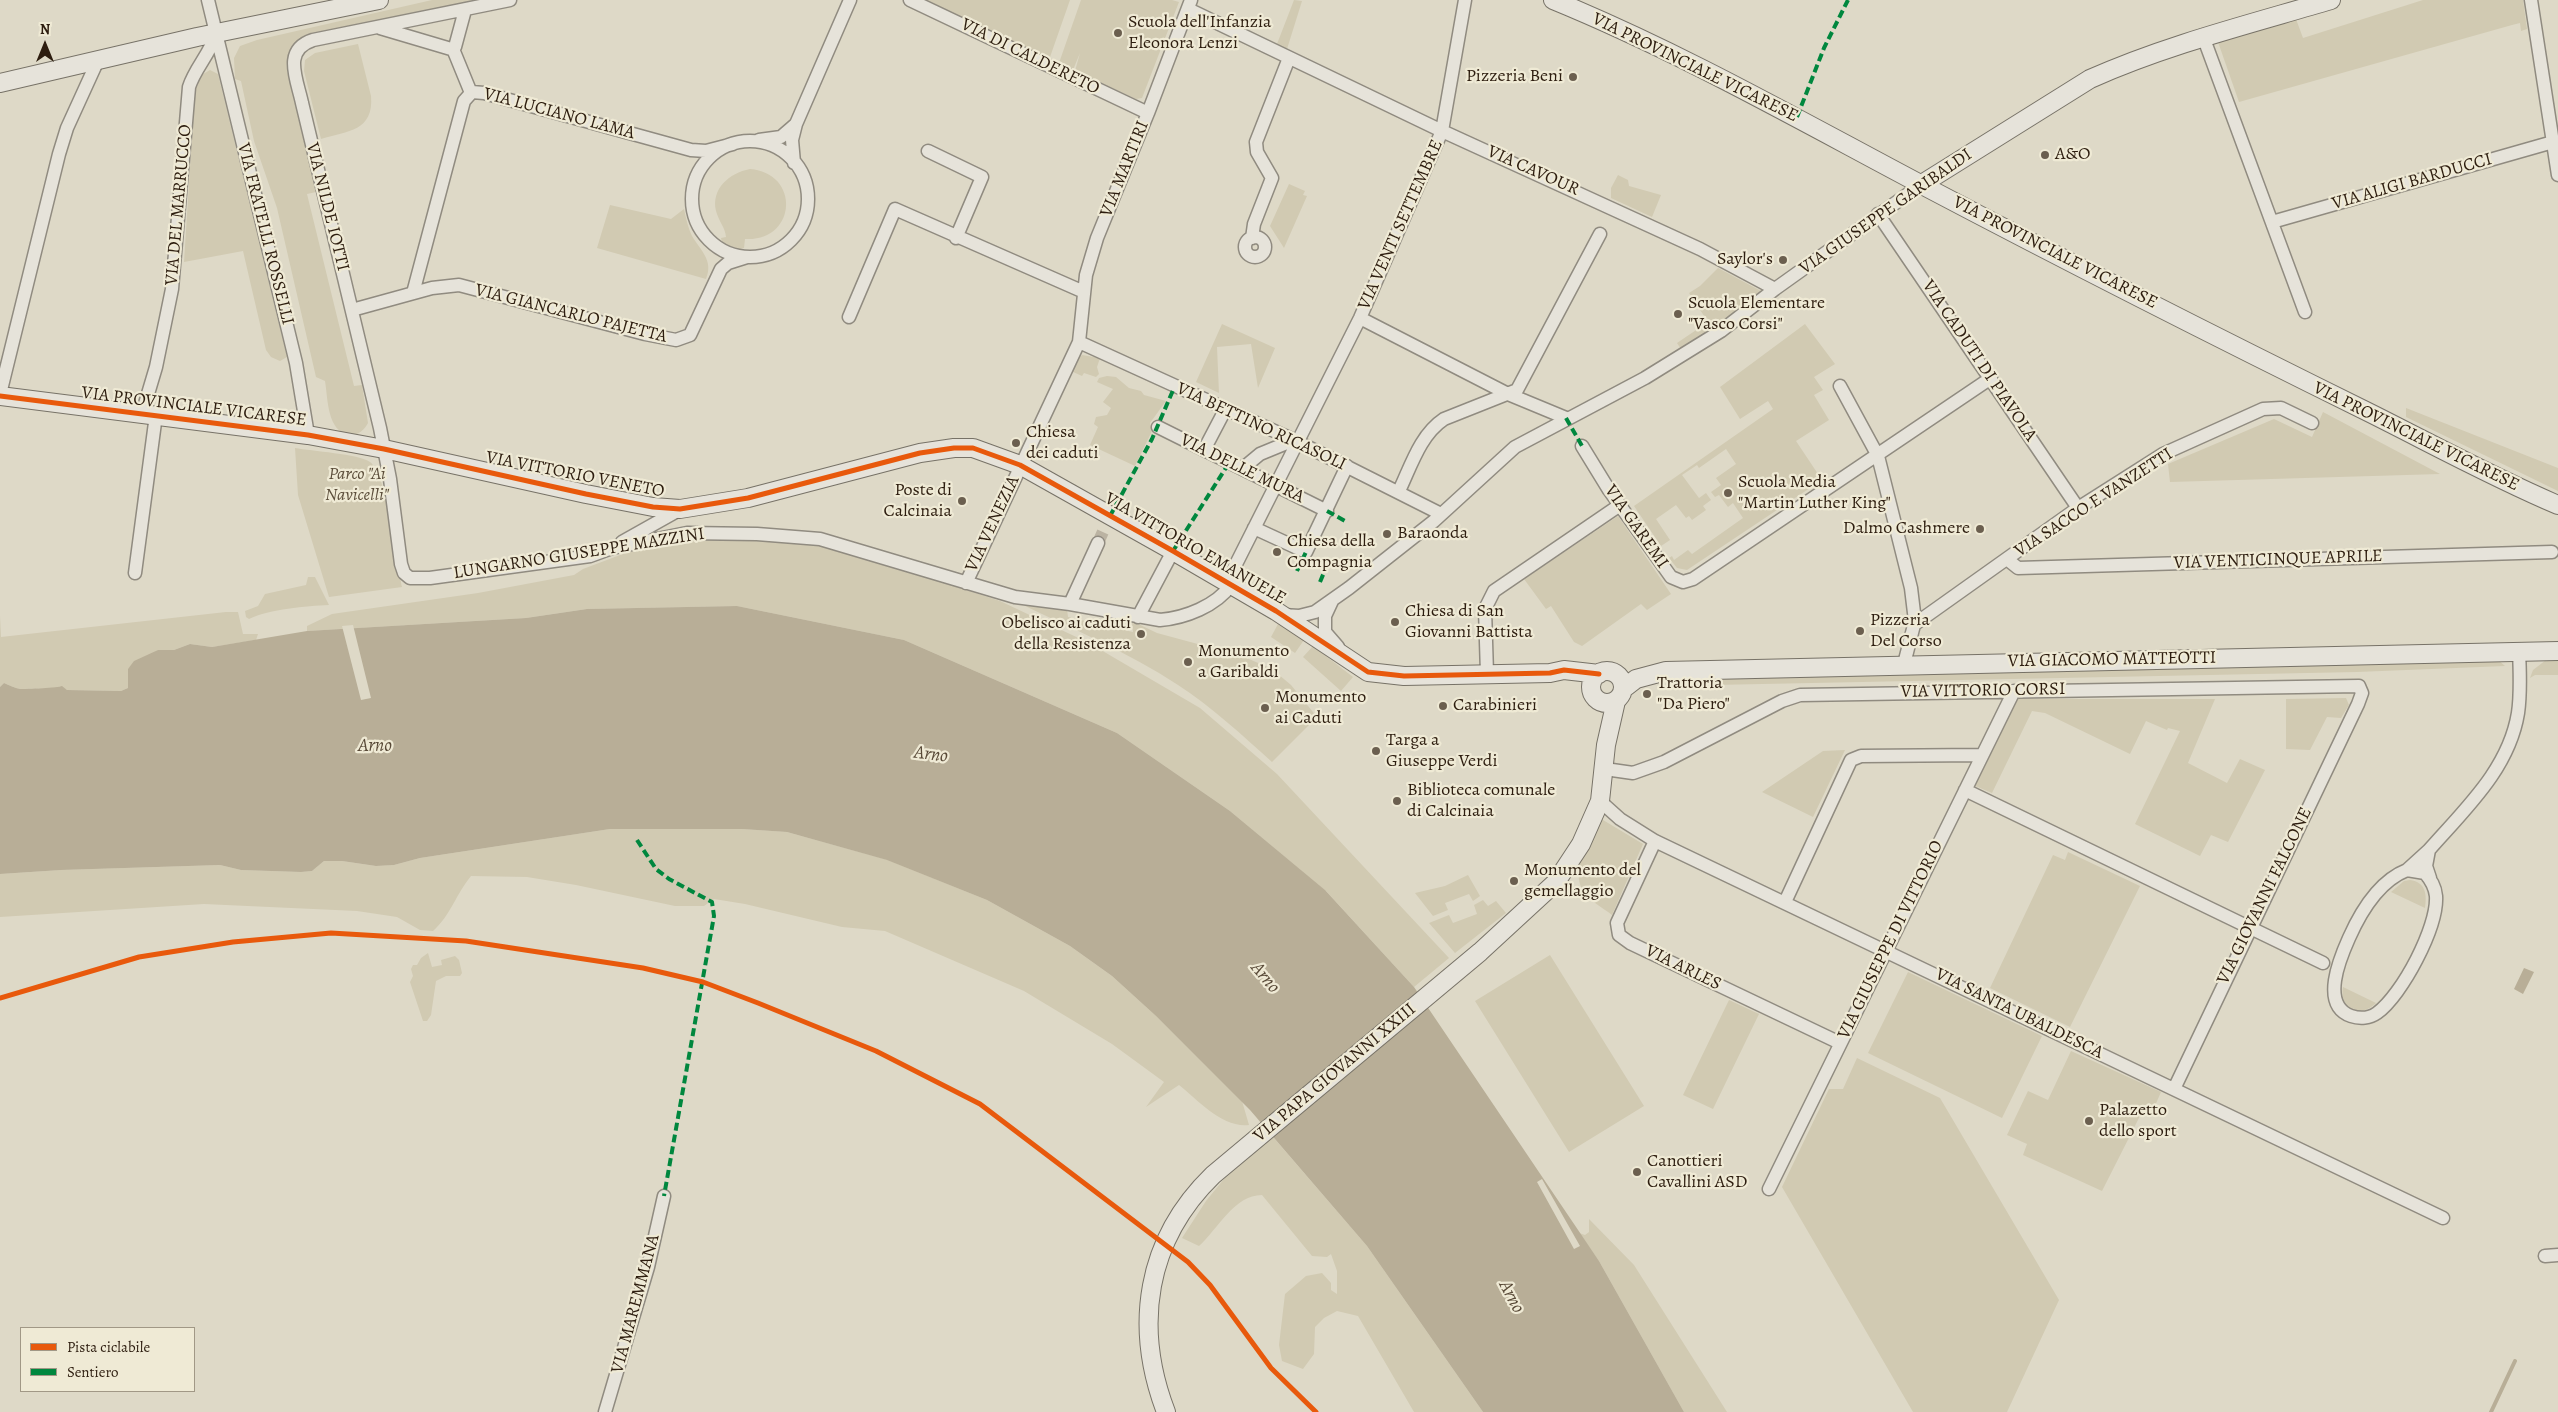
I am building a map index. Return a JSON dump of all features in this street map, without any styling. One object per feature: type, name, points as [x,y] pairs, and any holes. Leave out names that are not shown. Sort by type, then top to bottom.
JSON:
[{"type":"main road","points":[[0,83],[216,34],[379,0]]},
{"type":"main road","name":"VIA PROVINCIALE VICARESE","points":[[1553,0],[1642,40],[1797,117],[1922,184],[2294,376],[2490,474],[2558,505]]},
{"type":"main road","name":"VIA GIUSEPPE GARIBALDI","points":[[1922,184],[2090,80],[2113,69],[2331,0]]},
{"type":"main road","name":"VIA PROVINCIALE VICARESE","points":[[0,395],[308,435],[384,449]]},
{"type":"main road","name":"VIA VITTORIO VENETO","points":[[384,449],[586,494],[680,509],[748,498],[936,450],[979,449],[1020,465]]},
{"type":"main road","name":"VIA VITTORIO EMANUELE","points":[[1020,465],[1108,522],[1173,551],[1284,615],[1353,662]]},
{"type":"main road","name":"VIA GIACOMO MATTEOTTI","points":[[1666,671],[2558,650]]},
{"type":"main road","points":[[1353,662],[1374,674],[1550,673],[1578,681],[1601,684],[1622,681],[1606,745]]},
{"type":"main road","points":[[1601,684],[1652,669],[1666,671]]},
{"type":"main road","points":[[1601,684],[1608,703],[1620,695],[1636,679],[1666,671]]},
{"type":"main road","points":[[1601,684],[1606,745]]},
{"type":"main road","name":"VIA PAPA GIOVANNI XXIII","points":[[1166,1412],[1155,1376],[1148,1330],[1150,1295],[1157,1262],[1170,1231],[1192,1196],[1213,1175],[1542,898],[1556,882],[1581,844],[1600,801],[1605,769],[1606,745]]},
{"type":"street","points":[[208,0],[216,34]]},
{"type":"street","name":"VIA NILDE IOTTI","points":[[384,449],[306,120],[294,59],[297,50],[306,43],[510,0]]},
{"type":"street","points":[[796,124],[781,137],[733,144],[714,154],[702,167],[694,184],[692,207],[698,225],[712,243],[727,252],[747,257],[762,255],[778,249],[790,240],[801,225],[806,210],[807,197],[803,176],[796,164],[792,150],[796,124],[850,0]]},
{"type":"street","name":"VIA DI CALDERETO","points":[[910,0],[1148,113]]},
{"type":"street","name":"VIA VENTI SETTEMBRE","points":[[1229,584],[1296,442],[1360,318],[1442,131],[1465,0]]},
{"type":"street","points":[[2531,0],[2558,175]]},
{"type":"street","name":"VIA MARTIRI","points":[[1078,342],[1084,292],[1097,238],[1148,113],[1189,5]]},
{"type":"street","name":"VIA CAVOUR","points":[[1189,5],[1289,58],[1442,131],[1700,249],[1775,289]]},
{"type":"street","points":[[465,10],[453,49],[471,93]]},
{"type":"street","points":[[379,27],[446,49],[453,49]]},
{"type":"street","name":"VIA DEL MARRUCCO","points":[[149,414],[156,367],[172,289],[189,87],[211,49],[216,34]]},
{"type":"street","name":"VIA FRATELLI ROSSELLI","points":[[216,34],[296,363],[308,435]]},
{"type":"street","points":[[2204,39],[2305,312]]},
{"type":"street","points":[[1252,238],[1253,228],[1272,178],[1256,152],[1256,142],[1289,58]]},
{"type":"street","points":[[0,395],[59,154],[67,128],[98,60]]},
{"type":"street","name":"VIA LUCIANO LAMA","points":[[413,293],[464,101],[471,93],[484,93],[691,150],[706,151],[733,144]]},
{"type":"street","points":[[748,142],[776,148],[796,164]]},
{"type":"street","name":"VIA ALIGI BARDUCCI","points":[[2272,222],[2552,142]]},
{"type":"street","points":[[928,151],[982,177],[956,238]]},
{"type":"street","name":"VIA GIUSEPPE GARIBALDI","points":[[1284,615],[1308,615],[1333,599],[1442,514],[1515,447],[1566,418],[1645,378],[1721,331],[1775,289],[1922,184]]},
{"type":"street","points":[[849,317],[894,209],[956,238],[1084,292]]},
{"type":"street","name":"VIA CADUTI DI PIAVOLA","points":[[1878,214],[2078,508]]},
{"type":"street","points":[[1399,491],[1424,439],[1435,424],[1517,390],[1600,234]]},
{"type":"street","name":"VIA GIANCARLO PAJETTA","points":[[352,310],[413,293],[447,285],[458,285],[645,334],[676,340],[690,334],[721,270],[728,263],[747,257]]},
{"type":"street","name":"VIA VENTI SETTEMBRE","points":[[1360,318],[1508,394],[1566,418]]},
{"type":"street","name":"VIA BETTINO RICASOLI","points":[[1078,342],[1347,466],[1442,514]]},
{"type":"street","name":"VIA VENEZIA","points":[[966,583],[1078,342]]},
{"type":"street","points":[[1878,456],[1991,378]]},
{"type":"street","points":[[1840,386],[1878,456],[1911,588],[1915,624],[1904,664]]},
{"type":"street","name":"VIA SACCO E VANZETTI","points":[[1915,624],[2008,560],[2078,508],[2163,454],[2263,409],[2281,408],[2312,423]]},
{"type":"street","points":[[1204,450],[1225,410]]},
{"type":"street","name":"VIA PROVINCIALE VICARESE","points":[[135,573],[149,414]]},
{"type":"street","name":"VIA DELLE MURA","points":[[1158,427],[1327,511]]},
{"type":"street","points":[[1242,469],[1260,454],[1296,442]]},
{"type":"street","name":"VIA GAREMI","points":[[1582,446],[1620,505],[1671,576],[1683,582],[1692,579],[1878,456]]},
{"type":"street","name":"LUNGARNO GIUSEPPE MAZZINI","points":[[384,449],[390,479],[400,564],[404,573],[410,578],[430,578],[571,559],[612,548],[687,533],[820,539],[1015,597],[1070,604],[1160,620],[1185,615],[1215,600],[1229,584]]},
{"type":"street","points":[[1254,528],[1306,552],[1347,466]]},
{"type":"street","points":[[1486,674],[1485,609],[1494,591],[1620,505]]},
{"type":"street","points":[[612,548],[680,509]]},
{"type":"street","points":[[1070,604],[1098,543]]},
{"type":"street","points":[[1138,617],[1173,551]]},
{"type":"street","name":"VIA VENTICINQUE APRILE","points":[[2008,560],[2018,568],[2552,552]]},
{"type":"street","points":[[1333,599],[1327,610],[1325,632],[1353,662]]},
{"type":"street","points":[[2429,850],[2426,866],[2436,894],[2433,917],[2416,960],[2388,1003],[2368,1017],[2352,1016],[2337,1004],[2336,982],[2344,951],[2354,927],[2374,896],[2429,850],[2478,795],[2496,769],[2508,746],[2519,705],[2520,651]]},
{"type":"street","name":"VIA VITTORIO CORSI","points":[[1605,769],[1632,773],[1664,762],[1782,701],[1800,695],[2351,685],[2359,686],[2362,689],[2362,695],[2358,704]]},
{"type":"street","name":"VIA GIUSEPPE DI VITTORIO","points":[[1769,1189],[2014,691]]},
{"type":"street","name":"VIA GIOVANNI FALCONE","points":[[2174,1089],[2358,704]]},
{"type":"street","points":[[1785,902],[1851,760],[1861,756],[1982,755]]},
{"type":"street","points":[[1965,790],[2322,963],[2330,971],[2336,982]]},
{"type":"street","name":"VIA SANTA UBALDESCA","points":[[1600,801],[1620,819],[1655,841],[2443,1218]]},
{"type":"street","name":"VIA ARLES","points":[[1655,841],[1617,923],[1619,935],[1630,943],[1840,1043]]},
{"type":"street","points":[[2407,870],[2425,873],[2431,881]]},
{"type":"street","points":[[2322,963],[2340,956],[2344,951]]},
{"type":"street","name":"VIA MAREMMANA","points":[[605,1412],[648,1267],[664,1196]]},
{"type":"street","points":[[2545,1256],[2558,1255]]},
{"type":"green space","points":[[432,0],[475,0],[309,36],[294,45],[288,58],[287,70],[316,192],[307,194],[354,386],[362,385],[368,423],[360,432],[355,435],[349,435],[336,427],[328,405],[325,381],[316,377],[277,208],[254,141],[241,81],[235,79],[234,58],[240,46],[257,40]]},
{"type":"green space","points":[[926,0],[1070,0],[1050,57],[1012,43]]},
{"type":"green space","name":"Scuola dell'Infanzia Eleonora Lenzi","points":[[1081,0],[1172,0],[1179,2],[1142,98],[1136,99],[1075,71],[1080,53],[1073,70],[1059,63]]},
{"type":"green space","points":[[1294,0],[1302,1],[1287,49],[1277,44]]},
{"type":"green space","points":[[2423,0],[2523,0],[2527,29],[2521,31],[2520,23],[2512,25],[2239,102],[2218,42],[2296,19],[2303,38]]},
{"type":"green space","points":[[358,44],[371,96],[371,108],[368,116],[364,123],[357,128],[321,139],[304,71],[305,60],[315,53]]},
{"type":"green space","points":[[210,70],[218,74],[287,357],[280,361],[271,357],[266,350],[243,251],[184,262],[195,88],[198,77]]},
{"type":"green space","points":[[750,169],[767,173],[778,182],[785,194],[786,207],[783,219],[775,230],[762,237],[745,239],[744,248],[731,251],[723,246],[721,238],[726,237],[716,211],[716,196],[723,183],[729,178]]},
{"type":"green space","points":[[1618,175],[1628,180],[1629,186],[1661,195],[1652,217],[1611,198],[1611,188]]},
{"type":"green space","points":[[1289,184],[1305,191],[1303,195],[1307,196],[1284,248],[1270,226]]},
{"type":"green space","points":[[610,205],[671,219],[684,209],[691,233],[707,261],[708,272],[706,279],[597,248]]},
{"type":"green space","points":[[1718,268],[1761,291],[1709,332],[1681,349],[1677,343],[1708,322],[1689,293],[1700,286]]},
{"type":"green space","points":[[1222,324],[1275,348],[1258,388],[1251,344],[1217,347],[1219,393],[1196,382]]},
{"type":"green space","name":"Scuola Media \"Martin Luther King\"","points":[[1805,324],[1835,364],[1814,377],[1823,390],[1814,395],[1829,420],[1796,441],[1822,480],[1687,570],[1677,568],[1669,558],[1672,556],[1674,560],[1688,550],[1692,554],[1743,518],[1733,503],[1728,507],[1719,495],[1715,497],[1711,492],[1721,485],[1716,478],[1736,464],[1726,449],[1699,468],[1697,465],[1682,475],[1699,498],[1706,493],[1711,500],[1703,506],[1706,510],[1692,520],[1689,516],[1686,518],[1676,505],[1656,519],[1670,540],[1661,546],[1634,506],[1773,409],[1768,401],[1740,419],[1720,387]]},
{"type":"green space","points":[[1082,355],[1100,358],[1097,367],[1099,374],[1096,377],[1084,373],[1082,376],[1071,371],[1075,361]]},
{"type":"green space","points":[[1107,376],[1116,377],[1129,388],[1141,391],[1144,395],[1166,401],[1150,423],[1152,431],[1135,466],[1090,445],[1098,427],[1094,424],[1096,417],[1107,415],[1111,408],[1103,402],[1113,389],[1097,382],[1099,378]]},
{"type":"green space","points":[[2406,408],[2558,468],[2558,491],[2406,417]]},
{"type":"green space","points":[[2323,412],[2440,474],[2170,482],[2168,464],[2274,419],[2312,437]]},
{"type":"green space","name":"Parco \"Ai Navicelli\"","points":[[295,448],[356,457],[370,462],[382,483],[387,501],[402,587],[329,597],[298,495]]},
{"type":"green space","points":[[1618,516],[1671,594],[1647,610],[1641,604],[1582,646],[1574,642],[1551,606],[1546,609],[1524,579]]},
{"type":"green space","points":[[692,538],[760,539],[819,546],[917,574],[1000,601],[1089,643],[1200,708],[1277,774],[1449,958],[1414,987],[1327,892],[1230,811],[1117,733],[904,640],[737,606],[587,609],[526,618],[307,631],[307,626],[332,614],[478,593],[574,575],[583,569],[644,546]]},
{"type":"green space","points":[[308,577],[315,577],[329,605],[277,610],[249,619],[246,617],[245,611],[258,606],[265,594],[306,585]]},
{"type":"green space","points":[[1019,603],[1067,609],[1068,617],[1133,632],[1132,621],[1157,633],[1242,656],[1272,669],[1291,685],[1317,717],[1272,762],[1215,712],[1159,673],[1100,641]]},
{"type":"green space","points":[[238,612],[243,634],[258,634],[256,640],[212,647],[190,644],[174,650],[158,650],[128,669],[128,688],[121,691],[67,690],[62,687],[20,689],[4,683],[0,687],[0,616],[1,637]]},
{"type":"green space","points":[[1278,624],[1304,640],[1295,653],[1271,637]]},
{"type":"green space","points":[[1313,646],[1353,677],[1341,691],[1303,657]]},
{"type":"green space","points":[[2497,659],[2505,666],[2357,672],[1713,685],[1713,676]]},
{"type":"green space","points":[[2546,660],[2558,660],[2558,675],[2535,675],[2530,678],[2533,670]]},
{"type":"green space","points":[[2346,698],[2349,705],[2341,718],[2327,717],[2310,750],[2286,749],[2286,699]]},
{"type":"green space","points":[[2016,699],[2215,699],[2188,763],[2227,783],[2240,759],[2265,770],[2228,842],[2211,835],[2200,856],[2135,824],[2180,731],[2168,728],[2167,730],[2146,721],[2130,754],[2045,713],[2032,711],[1992,793],[1973,785]]},
{"type":"green space","points":[[1845,750],[1813,817],[1762,792],[1823,751]]},
{"type":"green space","points":[[1598,817],[1643,844],[1612,915],[1590,898],[1580,884],[1579,864]]},
{"type":"green space","points":[[610,829],[742,829],[787,832],[888,860],[987,900],[1070,946],[1112,976],[1156,1016],[1242,1101],[1249,1125],[1239,1125],[1220,1118],[1179,1085],[1146,1107],[1164,1082],[1112,1044],[1024,991],[885,931],[842,927],[745,904],[714,899],[704,906],[675,906],[576,885],[527,877],[471,876],[449,911],[433,931],[420,930],[397,917],[357,911],[204,904],[0,917],[0,874],[61,870],[220,865],[241,870],[301,872],[312,871],[324,861],[342,861],[376,866],[394,865],[420,858]]},
{"type":"green space","points":[[2068,852],[2140,886],[2070,1027],[1990,988],[2053,855],[2065,860]]},
{"type":"green space","points":[[1468,875],[1480,896],[1473,901],[1469,894],[1445,903],[1448,910],[1433,916],[1415,893],[1445,886]]},
{"type":"green space","points":[[2410,880],[2422,886],[2426,898],[2425,908],[2391,892],[2404,881]]},
{"type":"green space","points":[[1483,900],[1488,906],[1496,901],[1506,913],[1455,953],[1429,923],[1449,915],[1453,923],[1477,914],[1474,905]]},
{"type":"green space","points":[[428,953],[432,967],[442,965],[441,960],[455,956],[459,960],[462,973],[460,976],[446,976],[436,981],[431,1015],[427,1021],[423,1021],[410,982],[413,976],[411,969],[413,965],[417,965],[421,958]]},
{"type":"green space","points":[[1550,955],[1644,1106],[1569,1152],[1475,1001]]},
{"type":"green space","points":[[1908,972],[2042,1036],[2002,1118],[1868,1053]]},
{"type":"green space","points":[[2343,987],[2376,1003],[2364,1010],[2352,1010],[2344,1001]]},
{"type":"green space","points":[[1729,1000],[1759,1014],[1713,1109],[1683,1095]]},
{"type":"green space","points":[[2071,1051],[2161,1092],[2150,1117],[2141,1114],[2102,1191],[2023,1155],[2027,1144],[2007,1135],[2028,1091],[2048,1100]]},
{"type":"green space","points":[[1857,1058],[1940,1098],[2059,1300],[2007,1412],[1913,1412],[1782,1187],[1829,1089],[1843,1089]]},
{"type":"green space","points":[[1273,1137],[1367,1246],[1483,1412],[1414,1412],[1358,1316],[1337,1311],[1324,1318],[1315,1327],[1314,1354],[1303,1369],[1282,1361],[1279,1345],[1285,1294],[1306,1276],[1322,1273],[1331,1283],[1331,1290],[1337,1294],[1337,1271],[1331,1254],[1327,1257],[1312,1256],[1262,1195],[1252,1196],[1235,1207],[1199,1246],[1182,1238],[1206,1201],[1224,1179]]},
{"type":"green space","points":[[1589,1219],[1634,1265],[1727,1412],[1684,1412],[1599,1261],[1579,1233],[1585,1235],[1589,1232]]},
{"type":"water","name":"Arno","points":[[737,606],[904,640],[1117,733],[1230,811],[1325,890],[1414,987],[1599,1261],[1684,1412],[1483,1412],[1367,1246],[1250,1110],[1156,1016],[1112,976],[1070,946],[987,900],[887,860],[787,832],[742,829],[610,829],[420,858],[394,865],[376,866],[342,861],[324,861],[312,871],[301,872],[241,870],[220,865],[61,870],[0,874],[0,687],[4,683],[20,689],[62,686],[67,690],[121,691],[128,688],[128,669],[134,661],[158,650],[174,650],[190,644],[212,647],[307,631],[526,618],[587,609]]},
{"type":"water","points":[[2524,968],[2534,972],[2523,994],[2514,989]]},
{"type":"pier","points":[[353,625],[371,698],[361,700],[342,626]]},
{"type":"pier","points":[[1542,1179],[1580,1246],[1574,1249],[1537,1182]]},
{"type":"waterway","points":[[2491,1412],[2515,1361]]},
{"type":"tunnel","points":[[1098,543],[1105,527]]},
{"type":"marked path","points":[[1797,117],[1824,48],[1848,0]]},
{"type":"marked path","points":[[1110,516],[1152,439],[1174,388]]},
{"type":"marked path","points":[[1566,418],[1582,446]]},
{"type":"marked path","points":[[1173,551],[1229,463]]},
{"type":"marked path","points":[[1327,511],[1347,522]]},
{"type":"marked path","points":[[1297,571],[1306,552]]},
{"type":"marked path","points":[[1320,582],[1330,558]]},
{"type":"marked path","points":[[637,840],[656,869],[669,879],[712,902],[714,916],[664,1196]]},
{"type":"cycle path","points":[[0,396],[308,435],[384,449],[586,494],[653,507],[680,509],[748,498],[920,453],[954,448],[973,448],[1020,465],[1173,551],[1276,611],[1368,672],[1404,676],[1550,673],[1564,670],[1599,674]]},
{"type":"cycle path","points":[[0,998],[139,957],[233,942],[331,933],[466,941],[643,968],[703,982],[876,1051],[980,1104],[1188,1262],[1210,1285],[1271,1368],[1316,1412]]},
{"type":"place","name":"Scuola dell'Infanzia Eleonora Lenzi","points":[[1118,33]]},
{"type":"place","name":"Pizzeria Beni","points":[[1573,77]]},
{"type":"place","name":"A&O","points":[[2045,155]]},
{"type":"place","name":"Saylor's","points":[[1783,260]]},
{"type":"place","name":"Scuola Elementare \"Vasco Corsi\"","points":[[1678,314]]},
{"type":"place","name":"Chiesa dei caduti","points":[[1016,443]]},
{"type":"place","name":"Scuola Media \"Martin Luther King\"","points":[[1728,493]]},
{"type":"place","name":"Poste di Calcinaia","points":[[962,501]]},
{"type":"place","name":"Dalmo Cashmere","points":[[1980,529]]},
{"type":"place","name":"Baraonda","points":[[1387,534]]},
{"type":"place","name":"Chiesa della Compagnia","points":[[1277,552]]},
{"type":"place","name":"Chiesa di San Giovanni Battista","points":[[1395,622]]},
{"type":"place","name":"Pizzeria Del Corso","points":[[1860,631]]},
{"type":"place","name":"Obelisco ai caduti della Resistenza","points":[[1141,634]]},
{"type":"place","name":"Monumento a Garibaldi","points":[[1188,662]]},
{"type":"place","name":"Trattoria \"Da Piero\"","points":[[1647,694]]},
{"type":"place","name":"Carabinieri","points":[[1443,706]]},
{"type":"place","name":"Monumento ai Caduti","points":[[1265,708]]},
{"type":"place","name":"Targa a Giuseppe Verdi","points":[[1376,751]]},
{"type":"place","name":"Biblioteca comunale di Calcinaia","points":[[1397,801]]},
{"type":"place","name":"Monumento del gemellaggio","points":[[1514,881]]},
{"type":"place","name":"Palazetto dello sport","points":[[2089,1121]]},
{"type":"place","name":"Canottieri Cavallini ASD","points":[[1637,1172]]}]
